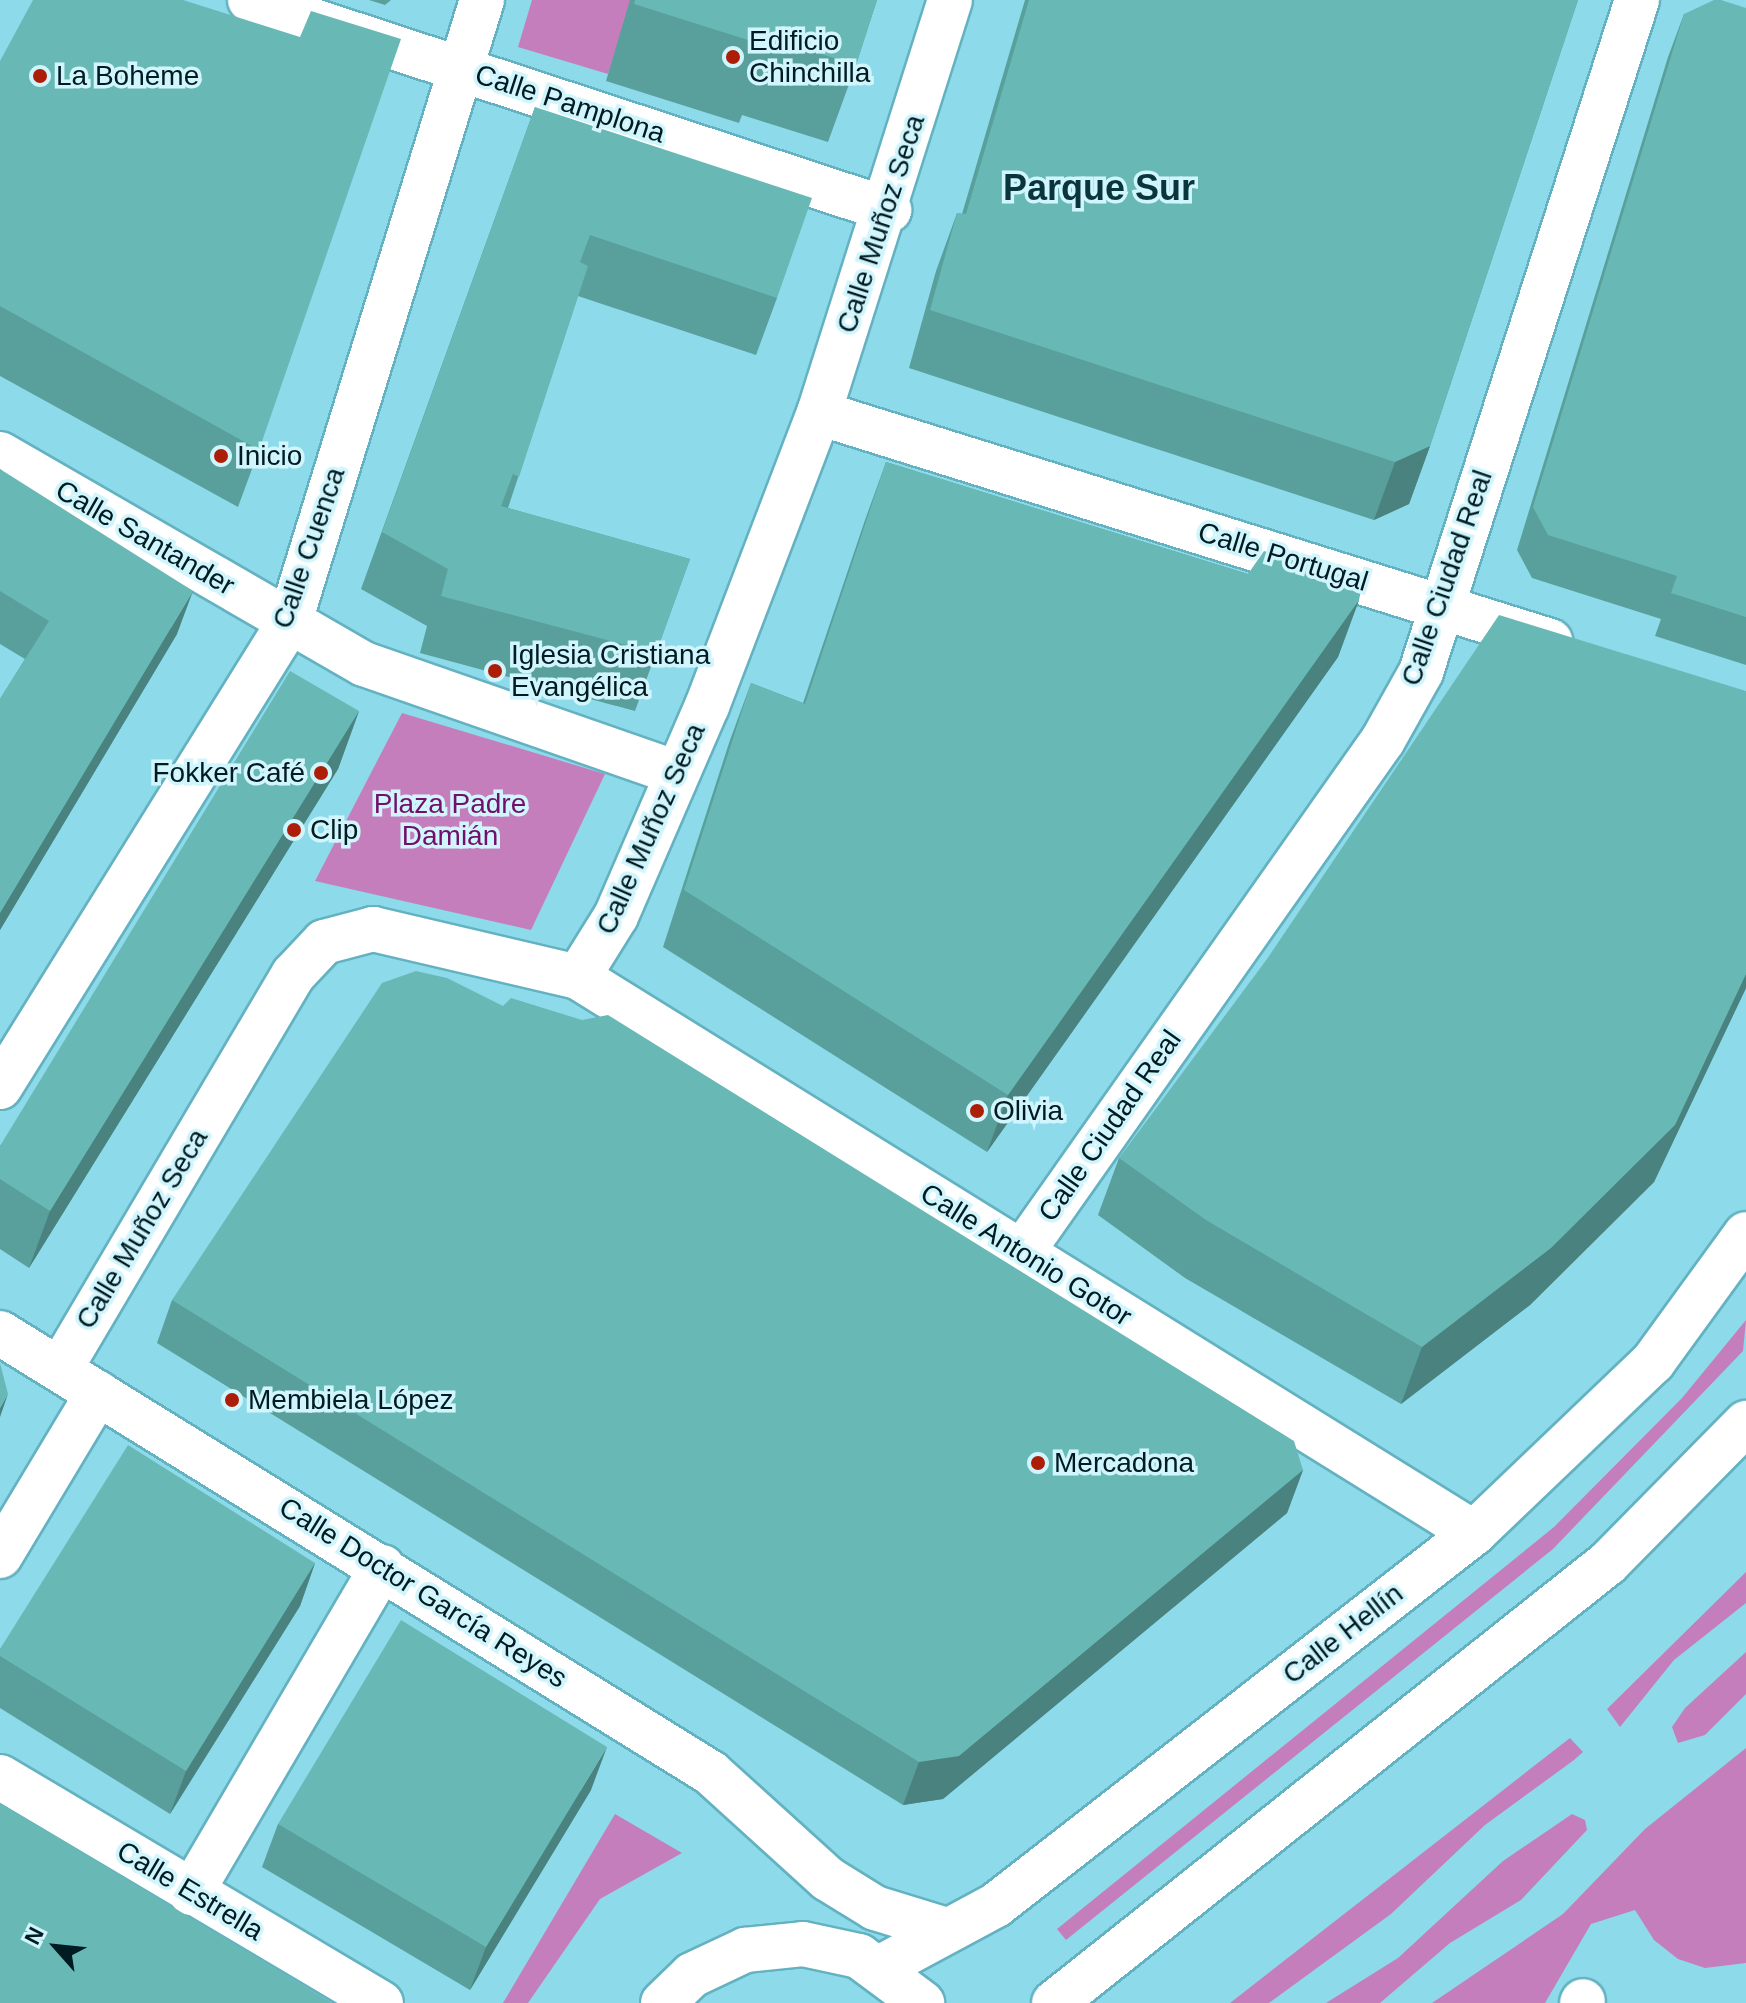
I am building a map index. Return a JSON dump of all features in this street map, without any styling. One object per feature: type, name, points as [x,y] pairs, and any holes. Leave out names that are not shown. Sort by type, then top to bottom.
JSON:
[{"type":"street","name":"Calle Pamplona","points":[[250,0],[889,210]]},
{"type":"street","name":"Calle Cuenca","points":[[0,1087],[290,621],[482,0]]},
{"type":"street","name":"Calle Muñoz Seca","points":[[60,1369],[293,975],[324,942],[373,929],[578,977],[616,916],[819,413],[889,210],[950,0]]},
{"type":"street","name":"Calle Ciudad Real","points":[[1022,1252],[1383,740],[1421,672],[1440,605],[1637,0]]},
{"type":"street","name":"Calle Portugal","points":[[819,413],[1596,656]]},
{"type":"street","name":"Calle Santander","points":[[0,454],[364,664],[675,772]]},
{"type":"street","name":"Calle Antonio Gotor","points":[[578,977],[1474,1533]]},
{"type":"street","name":"Calle Hellín","points":[[870,1962],[947,1930],[996,1905],[1474,1533],[1653,1362],[1746,1234]]},
{"type":"street","name":"Calle Doctor García Reyes","points":[[0,1333],[711,1773],[828,1879],[875,1908],[947,1930]]},
{"type":"street","points":[[0,1556],[98,1393]]},
{"type":"street","points":[[1054,2003],[1608,1563],[1746,1423]]},
{"type":"street","points":[[191,1893],[382,1567]]},
{"type":"street","name":"Calle Estrella","points":[[0,1777],[381,2003]]},
{"type":"street","name":"Calle Doctor García Reyes","points":[[828,1879],[870,1962]]},
{"type":"street","points":[[663,2003],[692,1975],[745,1950],[803,1944],[870,1962],[922,2003]]},
{"type":"green space","points":[[532,0],[632,0],[608,74],[518,47]]},
{"type":"green space","name":"Plaza Padre Damián","points":[[402,713],[605,774],[531,930],[315,881]]},
{"type":"green space","points":[[1746,1320],[1743,1351],[1553,1549],[1066,1940],[1057,1929],[1554,1527],[1682,1398]]},
{"type":"green space","points":[[1746,1572],[1746,1603],[1674,1660],[1620,1727],[1607,1709]]},
{"type":"green space","points":[[1746,1652],[1746,1694],[1705,1735],[1678,1743],[1672,1727],[1685,1708]]},
{"type":"green space","points":[[1570,1738],[1583,1752],[1485,1825],[1391,1914],[1269,2003],[1230,2003]]},
{"type":"green space","points":[[1746,1748],[1746,1963],[1705,1968],[1678,1959],[1654,1940],[1635,1910],[1591,1924],[1545,2003],[1432,2003],[1563,1914],[1645,1829]]},
{"type":"green space","points":[[615,1814],[682,1853],[600,1899],[528,2003],[503,2003]]},
{"type":"green space","points":[[1572,1814],[1585,1820],[1587,1830],[1521,1900],[1450,1943],[1380,2003],[1326,2003],[1398,1958],[1503,1861]]},
{"type":"building","points":[[33,0],[183,0],[300,37],[311,11],[401,39],[259,450],[0,306],[0,61]]},
{"type":"building","points":[[635,0],[877,0],[856,65],[770,38],[767,46],[634,4]]},
{"type":"building","points":[[1029,0],[1578,0],[1430,446],[1395,462],[930,310],[957,213],[966,214]]},
{"type":"building","points":[[1714,0],[1746,8],[1746,617],[1671,593],[1677,576],[1548,535],[1533,507],[1684,14]]},
{"type":"building","points":[[535,107],[812,198],[777,298],[590,235],[580,262],[588,266],[519,477],[513,474],[501,506],[690,559],[656,653],[441,596],[448,569],[382,532]]},
{"type":"building","points":[[886,462],[1248,574],[1264,551],[1363,582],[1359,600],[1008,1095],[684,890],[751,683],[805,704]]},
{"type":"building","points":[[0,469],[193,591],[0,913],[0,699],[49,621],[0,591]]},
{"type":"building","points":[[1499,615],[1746,691],[1746,974],[1675,1125],[1551,1248],[1422,1347],[1206,1220],[1119,1158],[1267,959]]},
{"type":"building","points":[[290,671],[359,711],[50,1211],[0,1179],[0,1146]]},
{"type":"building","points":[[416,971],[447,978],[503,1006],[511,998],[582,1020],[608,1015],[1294,1441],[1303,1470],[959,1756],[919,1762],[172,1300],[382,983]]},
{"type":"building","points":[[0,1363],[8,1394],[0,1408]]},
{"type":"building","points":[[128,1445],[315,1563],[186,1771],[0,1656],[0,1649]]},
{"type":"building","points":[[401,1620],[607,1747],[486,1947],[278,1824]]},
{"type":"building","points":[[0,1803],[332,2003],[0,2003]]},
{"type":"place","name":"Edificio Chinchilla","points":[[733,57]]},
{"type":"place","name":"La Boheme","points":[[40,76]]},
{"type":"place","name":"Inicio","points":[[221,456]]},
{"type":"place","name":"Iglesia Cristiana Evangélica","points":[[495,671]]},
{"type":"place","name":"Fokker Café","points":[[321,773]]},
{"type":"place","name":"Clip","points":[[294,830]]},
{"type":"place","name":"Olivia","points":[[977,1111]]},
{"type":"place","name":"Membiela López","points":[[232,1400]]},
{"type":"place","name":"Mercadona","points":[[1038,1463]]},
{"type":"district","name":"Parque Sur","points":[[1099,188]]}]
